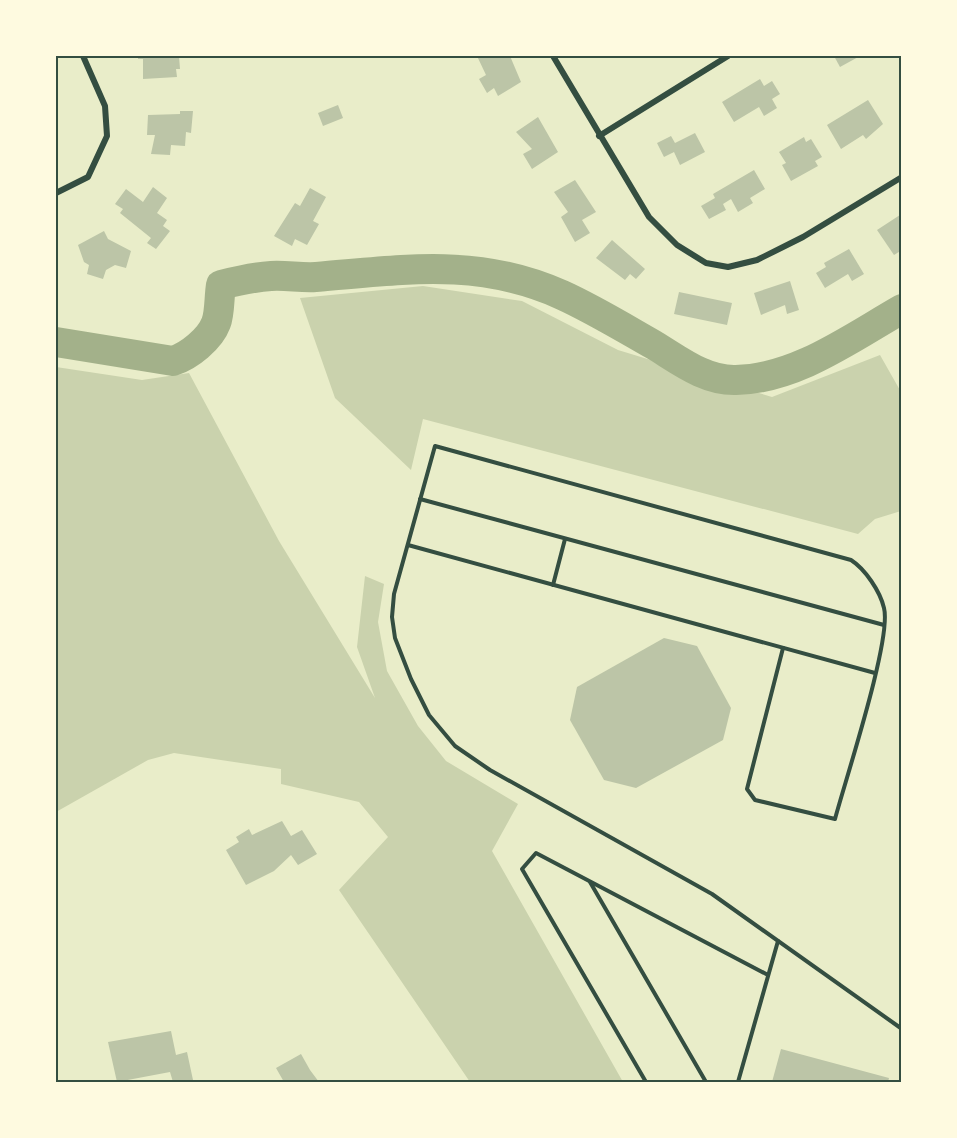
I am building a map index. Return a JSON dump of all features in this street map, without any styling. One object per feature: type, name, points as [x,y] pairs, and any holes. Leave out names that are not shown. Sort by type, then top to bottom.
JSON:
[{"type":"street","points":[[553,56],[649,217],[677,245],[706,263],[728,267],[758,260],[803,237],[902,177]]},
{"type":"street","points":[[599,136],[728,56]]},
{"type":"street","points":[[56,192],[88,177],[107,136],[105,106],[83,57]]},
{"type":"lane","points":[[783,648],[746,784],[749,796],[755,800],[835,819],[875,673],[884,625],[884,607],[862,567],[851,560],[435,446],[394,594],[392,617],[395,638],[423,706],[439,729],[455,746],[490,770],[712,894],[902,1029]]},
{"type":"lane","points":[[420,499],[884,625]]},
{"type":"lane","points":[[553,585],[565,539]]},
{"type":"lane","points":[[408,545],[875,673]]},
{"type":"lane","points":[[646,1083],[522,869],[536,853],[768,975]]},
{"type":"lane","points":[[590,881],[706,1083]]},
{"type":"lane","points":[[738,1083],[778,941]]},
{"type":"green space","points":[[423,286],[522,301],[618,350],[772,397],[880,355],[901,392],[901,511],[875,519],[858,534],[423,419],[411,470],[335,398],[300,298]]},
{"type":"green space","points":[[56,367],[142,380],[189,373],[279,541],[375,698],[357,647],[365,576],[384,584],[378,622],[387,671],[418,726],[446,761],[518,804],[492,851],[623,1082],[470,1082],[339,890],[388,837],[359,802],[281,784],[281,769],[174,753],[148,760],[56,812]]},
{"type":"building","points":[[138,56],[179,56],[180,69],[176,69],[177,77],[143,79],[143,59],[138,59]]},
{"type":"building","points":[[477,56],[510,56],[521,82],[498,96],[494,88],[487,93],[479,79],[486,75]]},
{"type":"building","points":[[834,56],[860,56],[840,67]]},
{"type":"building","points":[[760,79],[764,86],[772,81],[780,94],[772,99],[777,108],[764,116],[759,107],[734,122],[722,102]]},
{"type":"building","points":[[868,100],[883,124],[866,139],[863,135],[841,149],[827,125]]},
{"type":"building","points":[[338,105],[343,118],[323,126],[318,113]]},
{"type":"building","points":[[180,111],[193,111],[191,133],[186,132],[185,146],[171,145],[170,155],[151,154],[155,135],[147,135],[148,115],[180,114]]},
{"type":"building","points":[[538,117],[558,152],[532,169],[523,154],[532,149],[516,132]]},
{"type":"building","points":[[695,133],[705,152],[680,165],[674,152],[664,157],[657,143],[671,136],[675,143]]},
{"type":"building","points":[[804,137],[806,142],[811,139],[822,157],[815,161],[818,166],[791,181],[782,165],[786,163],[779,152]]},
{"type":"building","points":[[754,170],[765,189],[750,198],[753,203],[738,212],[731,199],[723,204],[726,210],[709,219],[701,206],[715,198],[713,194]]},
{"type":"building","points":[[575,180],[596,212],[582,220],[590,233],[575,242],[561,217],[568,212],[554,192]]},
{"type":"building","points":[[153,187],[167,198],[157,213],[167,220],[163,226],[170,231],[156,249],[147,243],[151,238],[120,213],[123,209],[115,204],[126,189],[143,202]]},
{"type":"building","points":[[310,188],[326,197],[313,221],[319,224],[307,245],[295,239],[292,246],[274,236],[295,203],[300,206]]},
{"type":"building","points":[[900,215],[902,250],[894,255],[877,230]]},
{"type":"building","points":[[104,231],[108,239],[131,251],[126,268],[115,265],[106,270],[103,279],[87,274],[89,265],[84,262],[78,245]]},
{"type":"building","points":[[612,240],[645,269],[636,279],[630,274],[625,280],[596,258]]},
{"type":"building","points":[[849,249],[864,274],[852,281],[848,274],[825,288],[816,273],[826,267],[824,263]]},
{"type":"building","points":[[790,281],[799,310],[787,314],[785,305],[761,315],[754,293]]},
{"type":"building","points":[[679,292],[732,303],[727,325],[674,314]]},
{"type":"building","points":[[664,638],[697,646],[731,708],[723,740],[636,788],[604,780],[570,720],[577,687]]},
{"type":"building","points":[[282,821],[291,836],[302,830],[317,854],[298,865],[291,855],[274,871],[246,885],[226,850],[239,842],[236,837],[249,829],[252,835]]},
{"type":"building","points":[[171,1031],[176,1055],[187,1052],[193,1080],[173,1082],[170,1072],[117,1082],[108,1042]]},
{"type":"building","points":[[781,1049],[889,1078],[888,1082],[772,1082]]},
{"type":"building","points":[[301,1054],[319,1082],[284,1082],[276,1068]]},
{"type":"waterway","points":[[56,342],[173,361],[198,346],[213,329],[218,315],[221,285],[271,276],[316,277],[440,269],[500,275],[531,283],[585,306],[703,373],[736,380],[780,373],[801,365],[843,344],[902,309]]}]
